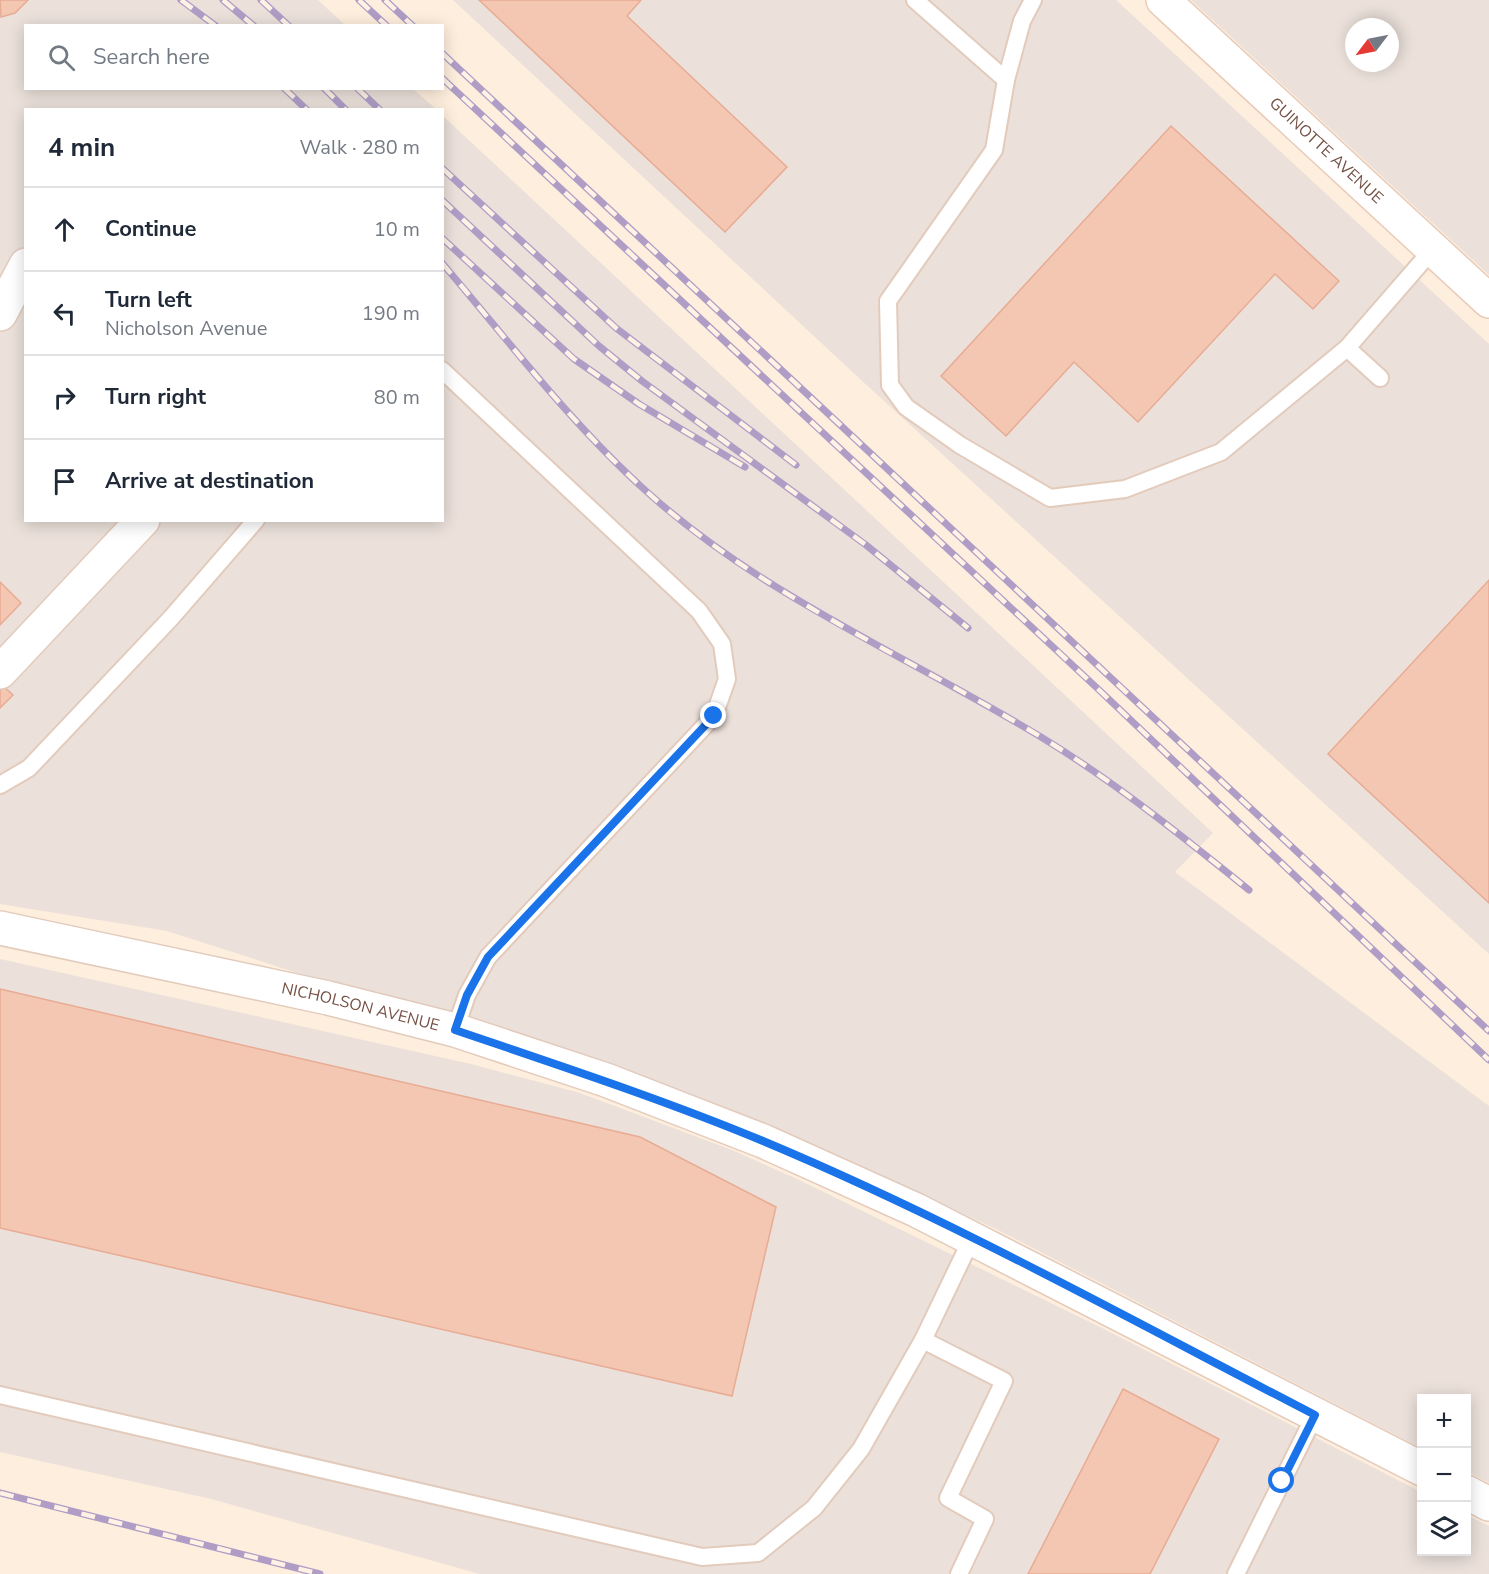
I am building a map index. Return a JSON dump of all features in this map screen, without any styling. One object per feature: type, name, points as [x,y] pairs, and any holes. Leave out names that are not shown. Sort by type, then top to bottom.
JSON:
[{"type":"street","name":"GUINOTTE AVENUE","points":[[1163,0],[1489,301]]},
{"type":"street","points":[[0,314],[24,269]]},
{"type":"street","points":[[0,672],[141,522]]},
{"type":"street","name":"NICHOLSON AVENUE","points":[[0,928],[328,998],[455,1030],[606,1080],[763,1141],[916,1210],[1417,1466]]},
{"type":"street","points":[[1471,1494],[1489,1504]]},
{"type":"lane","points":[[915,0],[1006,80]]},
{"type":"lane","points":[[1033,0],[1022,21],[1006,80],[994,150],[888,301],[890,385],[906,407],[960,445],[1050,498],[1125,489],[1221,452],[1347,348],[1433,249]]},
{"type":"lane","points":[[1347,348],[1380,378]]},
{"type":"lane","points":[[444,372],[699,611],[722,644],[727,679],[714,716],[488,957],[467,995],[455,1030]]},
{"type":"lane","points":[[0,785],[28,768],[171,618],[254,522]]},
{"type":"lane","points":[[0,1395],[702,1557],[758,1553],[814,1508],[861,1449],[923,1340],[972,1238]]},
{"type":"lane","points":[[923,1340],[1004,1381],[948,1498],[986,1520],[959,1574]]},
{"type":"lane","points":[[1236,1574],[1315,1415]]},
{"type":"shaded area","points":[[0,0],[318,0],[344,24],[24,24],[24,90],[414,90],[435,108],[24,108],[24,522],[444,522],[444,117],[1213,833],[1175,872],[1489,1106],[1489,1483],[1471,1473],[1471,1394],[1417,1394],[1417,1446],[998,1230],[843,1158],[677,1095],[167,931],[0,904]]},
{"type":"shaded area","points":[[453,0],[1116,0],[1489,344],[1489,954],[860,379]]},
{"type":"shaded area","points":[[1191,0],[1489,0],[1489,275]]},
{"type":"shaded area","points":[[0,959],[471,1064],[580,1093],[732,1150],[797,1179],[1106,1330],[1417,1490],[1417,1556],[1471,1556],[1471,1517],[1489,1526],[1489,1574],[480,1574],[211,1499],[0,1452]]},
{"type":"building","points":[[0,0],[28,0],[15,13],[1,17]]},
{"type":"building","points":[[479,0],[641,0],[627,16],[787,167],[725,232]]},
{"type":"building","points":[[1171,126],[1339,281],[1313,309],[1275,274],[1138,422],[1074,362],[1006,436],[941,376]]},
{"type":"building","points":[[1489,580],[1489,903],[1328,754]]},
{"type":"building","points":[[0,582],[21,603],[0,625]]},
{"type":"building","points":[[0,683],[13,695],[0,708]]},
{"type":"building","points":[[0,989],[640,1137],[776,1207],[732,1396],[0,1228]]},
{"type":"building","points":[[1123,1389],[1219,1439],[1150,1574],[1028,1574]]},
{"type":"railway","points":[[181,0],[213,24]]},
{"type":"railway","points":[[223,0],[252,24]]},
{"type":"railway","points":[[261,0],[287,24]]},
{"type":"railway","points":[[359,0],[385,24]]},
{"type":"railway","points":[[385,0],[411,24]]},
{"type":"railway","points":[[444,55],[1489,1031]]},
{"type":"railway","points":[[444,80],[1097,688],[1489,1060]]},
{"type":"railway","points":[[286,90],[305,108]]},
{"type":"railway","points":[[326,90],[344,108]]},
{"type":"railway","points":[[359,90],[378,108]]},
{"type":"railway","points":[[444,170],[616,328],[796,465]]},
{"type":"railway","points":[[444,202],[599,346],[642,381],[866,545],[968,628]]},
{"type":"railway","points":[[444,240],[574,359],[639,404],[745,467]]},
{"type":"railway","points":[[444,265],[591,438],[646,491],[691,528],[738,562],[837,623],[991,708],[1068,754],[1148,810],[1249,890]]},
{"type":"railway","points":[[0,1493],[320,1574]]},
{"type":"route","points":[[714,716],[488,957],[467,995],[455,1030],[606,1080],[763,1141],[916,1210],[1315,1415],[1282,1481]]}]
